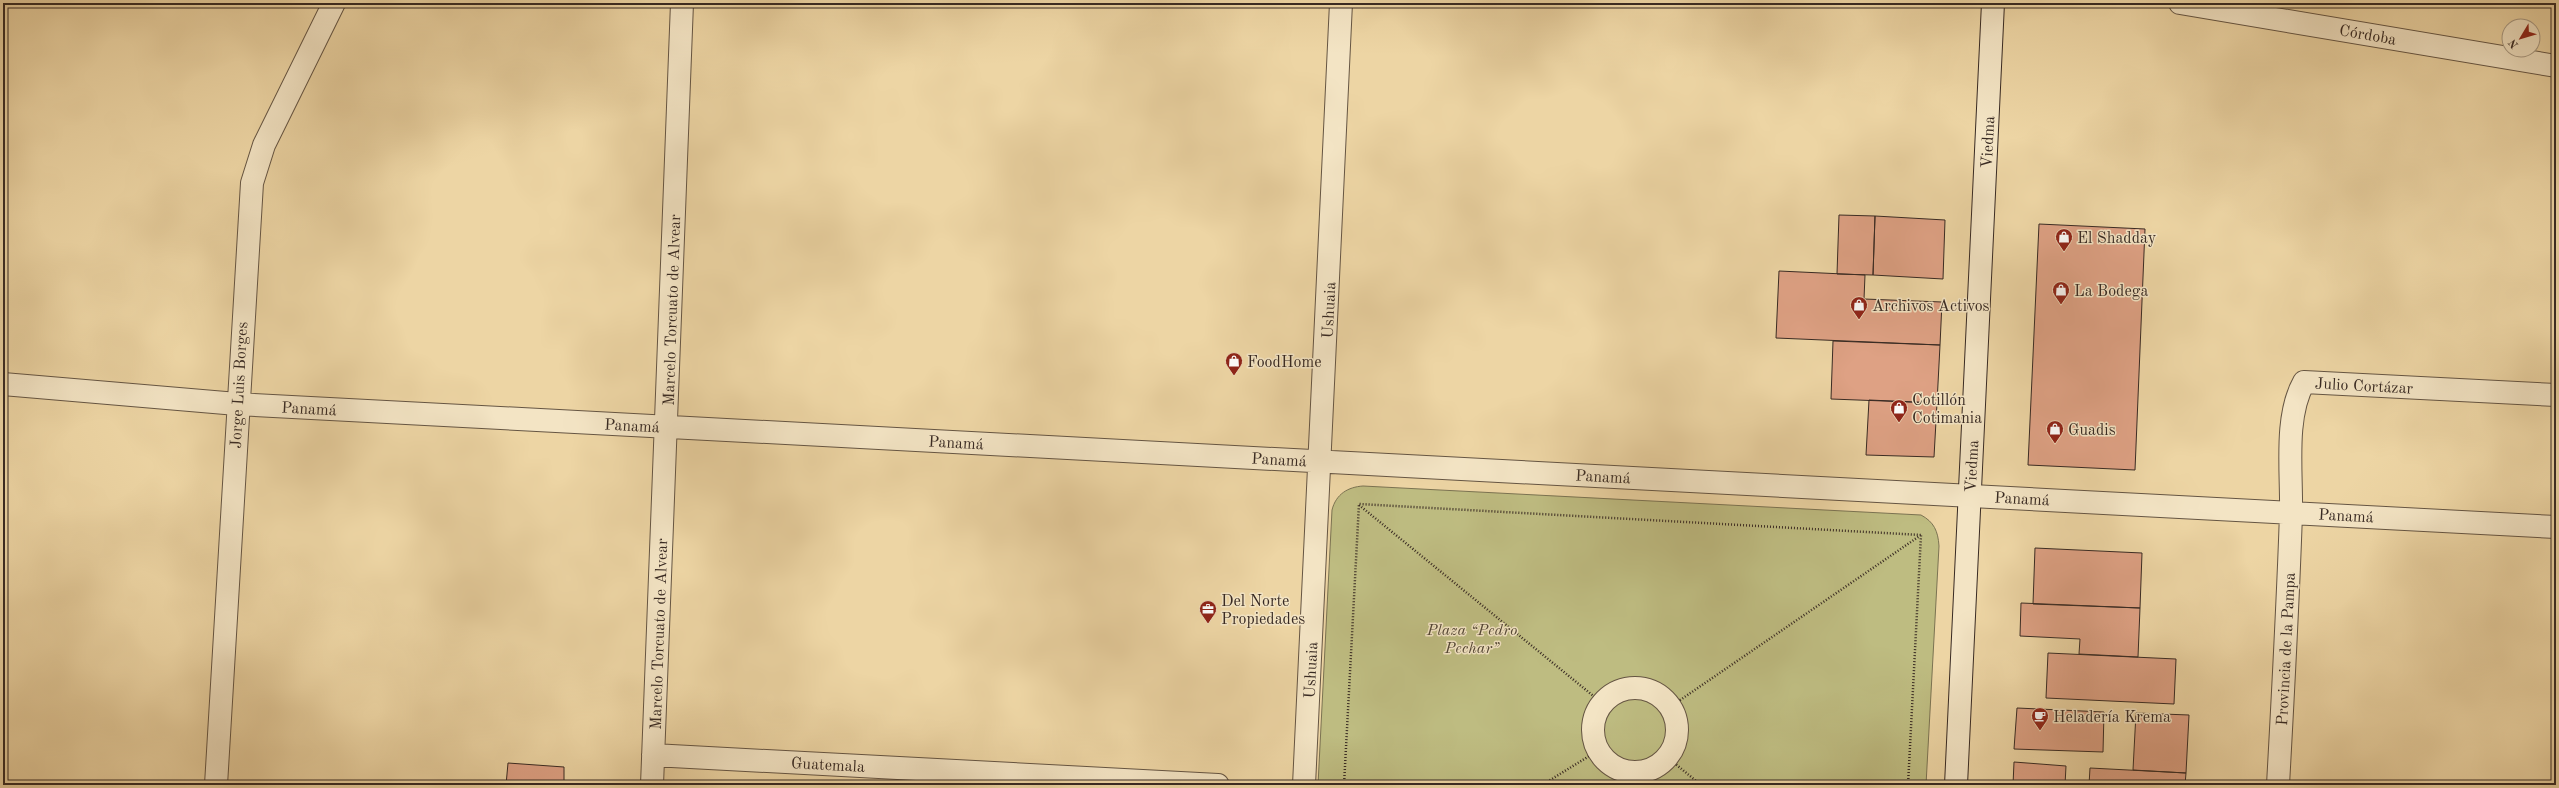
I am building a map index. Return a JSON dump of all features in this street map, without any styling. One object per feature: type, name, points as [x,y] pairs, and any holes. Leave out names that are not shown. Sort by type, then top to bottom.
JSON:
[{"type":"street","name":"Jorge Luis Borges","points":[[216,785],[237,404],[252,183],[264,145],[334,3]]},
{"type":"street","name":"Marcelo Torcuato de Alvear","points":[[652,785],[667,427],[682,3]]},
{"type":"street","name":"Ushuaia","points":[[1304,785],[1321,461],[1341,3]]},
{"type":"street","name":"Viedma","points":[[1956,785],[1993,3]]},
{"type":"street","name":"Córdoba","points":[[2180,3],[2556,66]]},
{"type":"street","name":"Julio Cortázar","points":[[2291,512],[2293,416],[2296,396],[2304,382],[2556,395]]},
{"type":"street","name":"Panamá","points":[[3,384],[237,404],[2556,527]]},
{"type":"street","name":"Provincia de la Pampa","points":[[2278,785],[2291,512]]},
{"type":"street","points":[[1637,688],[1650,691],[1670,707],[1676,727],[1676,738],[1667,757],[1651,768],[1631,778],[1616,767],[1599,750],[1593,726],[1602,703],[1619,692],[1637,688]]},
{"type":"street","name":"Guatemala","points":[[653,755],[1218,785]]},
{"type":"path","points":[[1359,504],[1921,535]]},
{"type":"path","points":[[1359,504],[1602,703]]},
{"type":"path","points":[[1344,785],[1359,504]]},
{"type":"path","points":[[1670,707],[1921,535]]},
{"type":"path","points":[[1908,785],[1921,535]]},
{"type":"path","points":[[1542,785],[1599,750]]},
{"type":"path","points":[[1667,757],[1701,785]]},
{"type":"green space","name":"Plaza “Pedro Pechar”","points":[[1363,486],[1921,515],[1932,524],[1938,536],[1939,546],[1926,785],[1318,785],[1332,510],[1336,500],[1343,492],[1352,488]]},
{"type":"building","points":[[1839,215],[1875,216],[1873,275],[1837,274]]},
{"type":"building","points":[[1875,216],[1945,220],[1943,279],[1873,275]]},
{"type":"building","points":[[2039,224],[2145,229],[2135,470],[2028,465]]},
{"type":"building","name":"Archivos Activos","points":[[1779,271],[1865,275],[1864,299],[1942,302],[1940,345],[1776,338]]},
{"type":"building","points":[[1833,341],[1940,345],[1937,403],[1831,399]]},
{"type":"building","points":[[1869,400],[1937,403],[1934,457],[1866,455]]},
{"type":"building","points":[[2035,548],[2142,553],[2140,608],[2033,604]]},
{"type":"building","points":[[2021,603],[2140,608],[2138,657],[2079,654],[2080,639],[2020,636]]},
{"type":"building","points":[[2048,653],[2176,659],[2174,704],[2046,698]]},
{"type":"building","points":[[2017,708],[2104,712],[2103,752],[2014,749]]},
{"type":"building","points":[[2136,713],[2189,715],[2186,773],[2133,770]]},
{"type":"building","points":[[2014,762],[2066,766],[2065,785],[2013,785]]},
{"type":"building","points":[[508,763],[564,767],[564,785],[506,785]]},
{"type":"building","points":[[2090,768],[2186,773],[2185,785],[2089,785]]},
{"type":"place","name":"El Shadday","points":[[2064,252]]},
{"type":"place","name":"La Bodega","points":[[2061,305]]},
{"type":"place","name":"Archivos Activos","points":[[1859,320]]},
{"type":"place","name":"FoodHome","points":[[1234,376]]},
{"type":"place","name":"Cotillón Cotimania","points":[[1899,423]]},
{"type":"place","name":"Guadis","points":[[2055,444]]},
{"type":"place","name":"Del Norte Propiedades","points":[[1208,624]]},
{"type":"place","name":"Heladería Krema","points":[[2040,731]]}]
